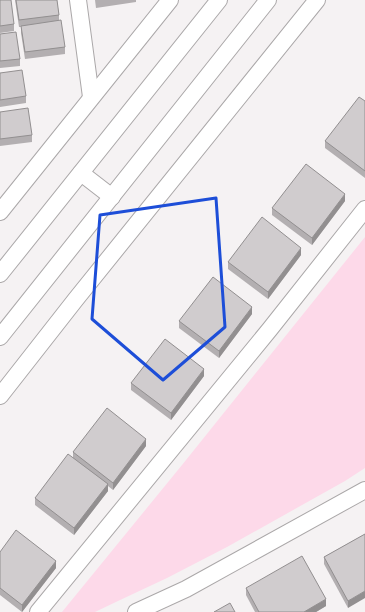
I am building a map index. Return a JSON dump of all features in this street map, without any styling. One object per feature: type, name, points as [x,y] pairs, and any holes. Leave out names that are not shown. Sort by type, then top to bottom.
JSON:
[{"type":"street","points":[[78,0],[91,97]]},
{"type":"street","points":[[0,212],[170,0]]},
{"type":"street","points":[[0,274],[219,0]]},
{"type":"street","points":[[0,337],[268,0]]},
{"type":"street","points":[[0,396],[76,299],[317,0]]},
{"type":"street","points":[[81,172],[112,197]]},
{"type":"street","points":[[38,612],[270,329],[365,209]]},
{"type":"street","points":[[136,612],[186,589],[365,490]]},
{"type":"highlighted area","points":[[216,198],[225,327],[163,380],[92,319],[100,215]]},
{"type":"shaded area","points":[[365,237],[365,468],[345,481],[227,547],[167,578],[95,612],[62,612],[182,465]]},
{"type":"building","points":[[0,0],[11,0],[14,24],[0,26]]},
{"type":"building","points":[[16,0],[57,0],[59,15],[19,20]]},
{"type":"building","points":[[61,20],[65,47],[25,52],[21,26]]},
{"type":"building","points":[[16,32],[20,59],[0,61],[0,34]]},
{"type":"building","points":[[22,70],[26,96],[0,100],[0,73]]},
{"type":"building","points":[[359,97],[365,101],[365,171],[325,141]]},
{"type":"building","points":[[28,108],[32,135],[0,139],[0,112]]},
{"type":"building","points":[[306,164],[345,194],[312,238],[272,208]]},
{"type":"building","points":[[262,217],[301,248],[268,292],[228,262]]},
{"type":"building","points":[[213,277],[252,307],[219,351],[179,321]]},
{"type":"building","points":[[165,339],[204,369],[171,413],[131,383]]},
{"type":"building","points":[[107,408],[146,439],[113,483],[73,452]]},
{"type":"building","points":[[68,454],[108,484],[74,528],[35,498]]},
{"type":"building","points":[[16,530],[56,561],[22,605],[0,588],[0,552]]},
{"type":"building","points":[[365,534],[365,591],[348,601],[324,557]]},
{"type":"building","points":[[302,556],[326,599],[304,612],[259,612],[246,588]]},
{"type":"building","points":[[230,603],[235,612],[214,612]]}]
